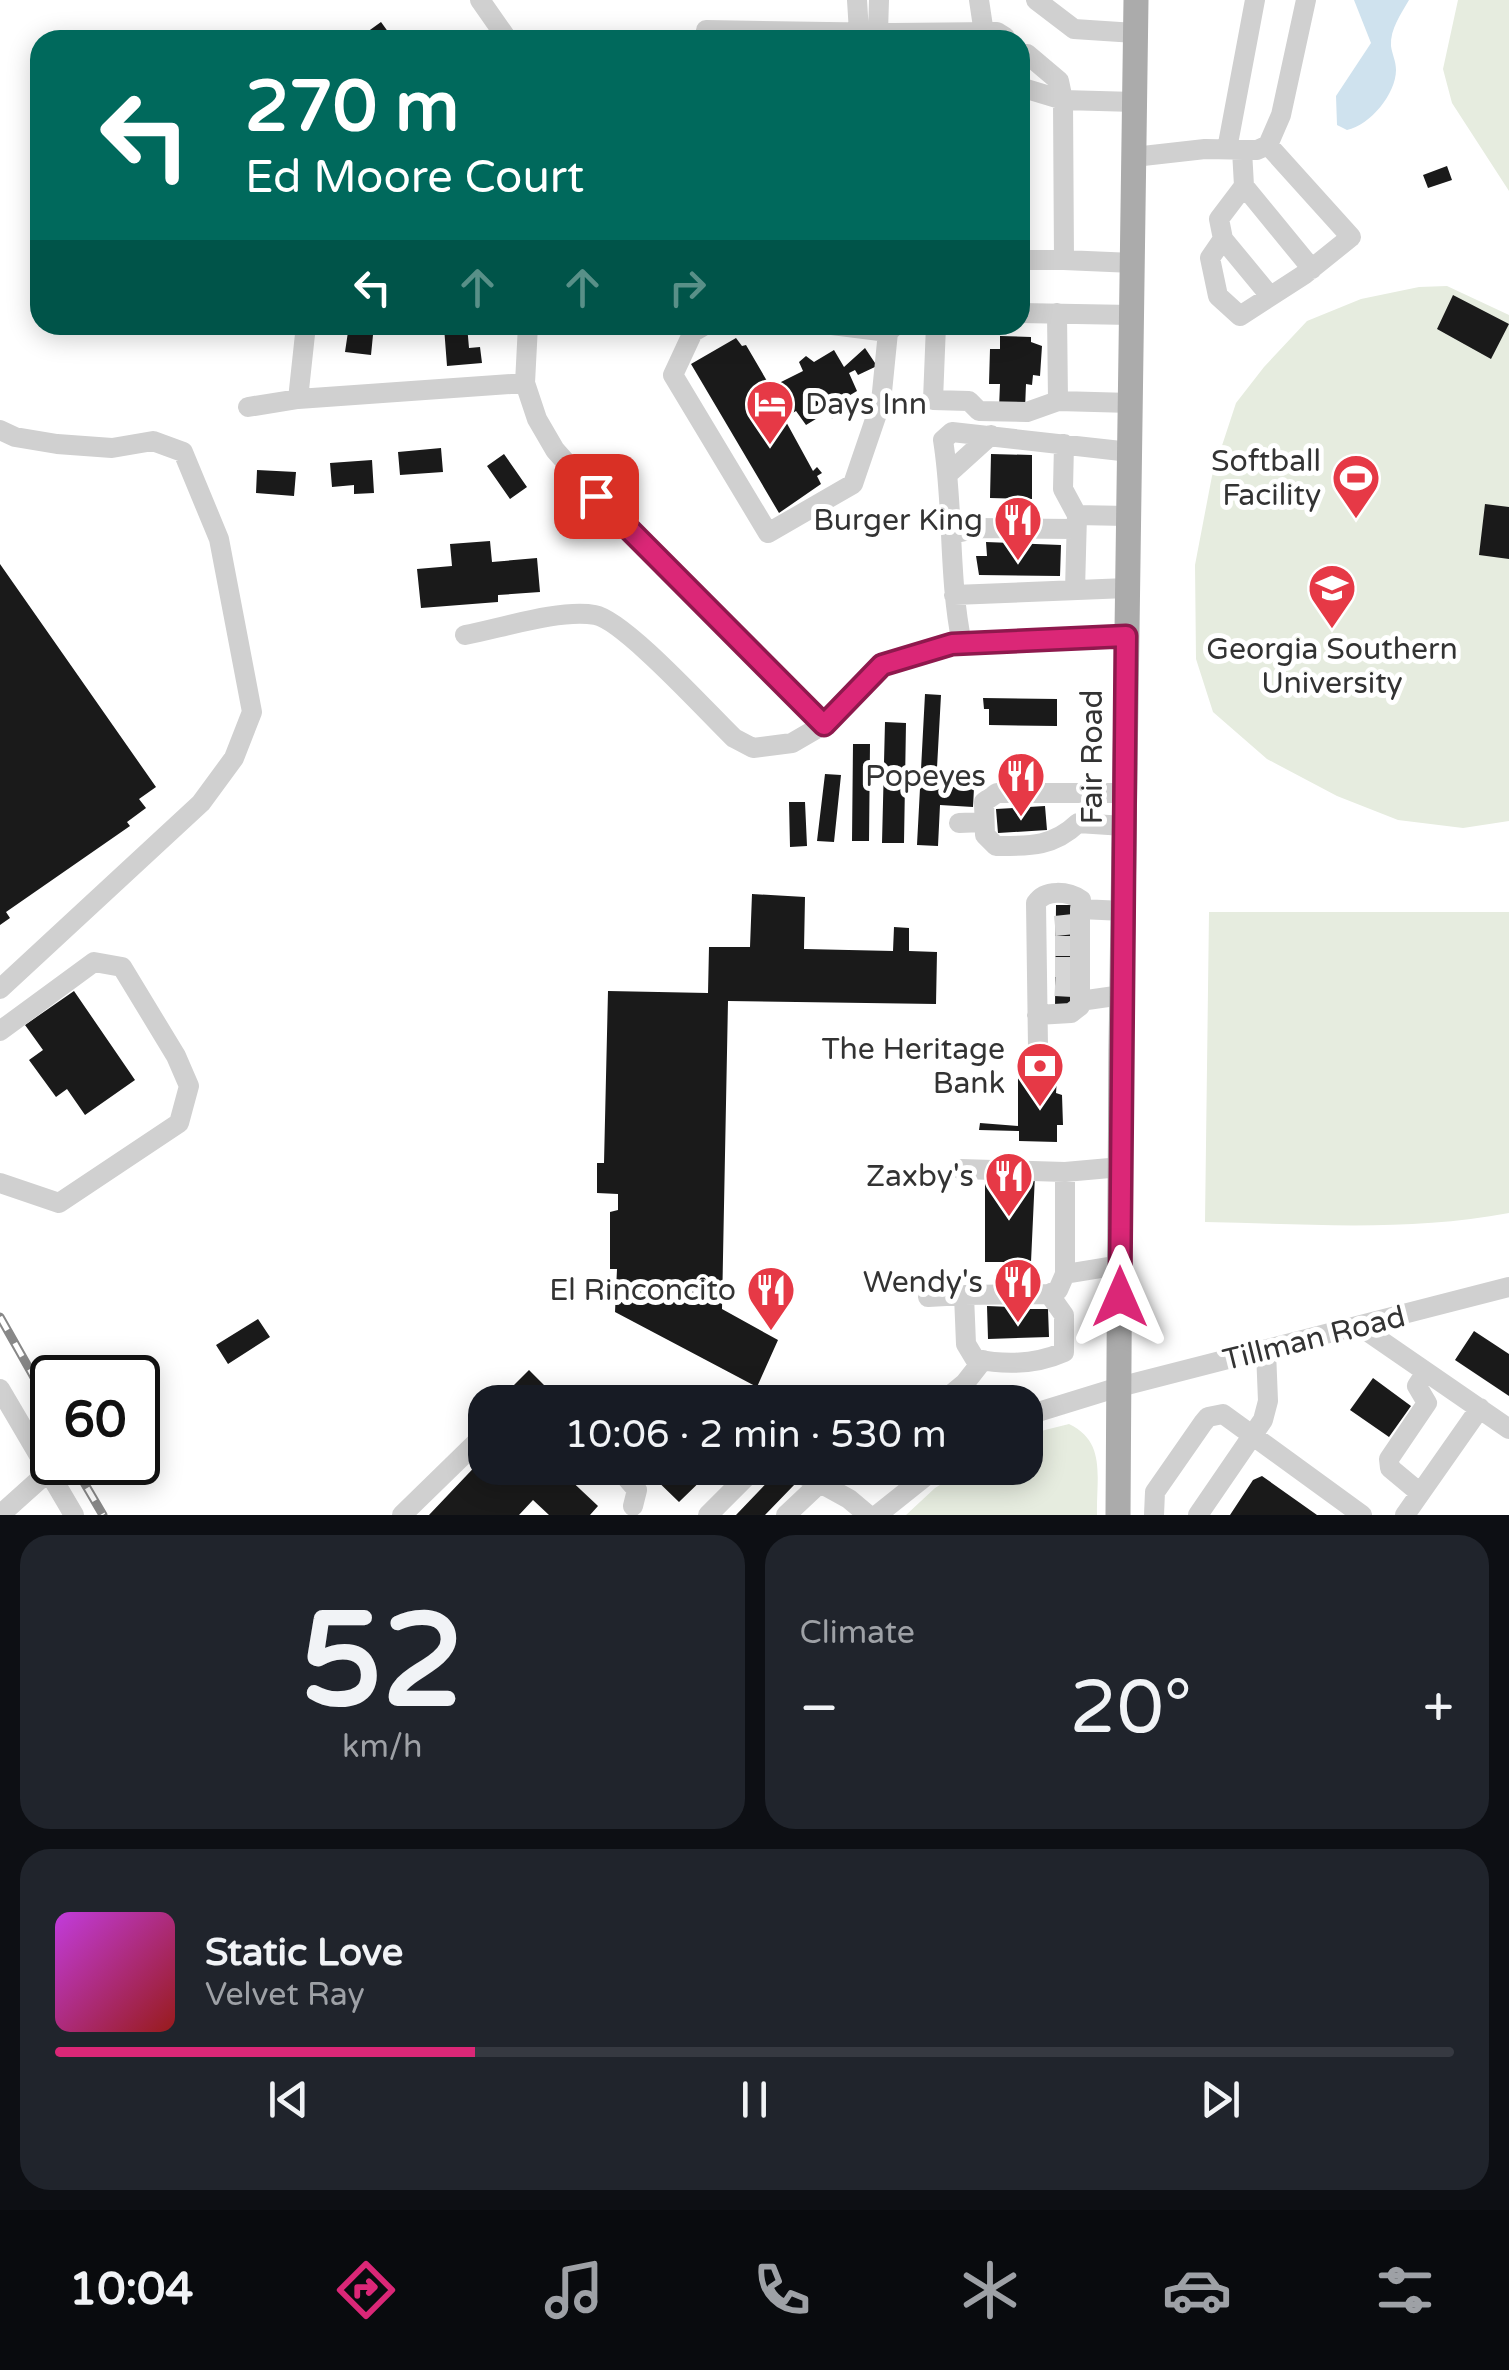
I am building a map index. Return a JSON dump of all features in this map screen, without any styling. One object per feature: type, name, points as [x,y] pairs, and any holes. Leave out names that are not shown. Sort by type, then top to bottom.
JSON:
[{"type":"main road","name":"Fair Road","points":[[1118,1515],[1136,0]]},
{"type":"street","points":[[480,0],[501,30]]},
{"type":"street","points":[[857,0],[877,30]]},
{"type":"street","points":[[879,0],[880,30]]},
{"type":"street","points":[[979,0],[989,30]]},
{"type":"street","points":[[1036,0],[1074,29],[1135,33]]},
{"type":"street","points":[[1255,0],[1234,150],[1244,186],[1312,269]]},
{"type":"street","points":[[1134,157],[1257,150],[1268,145],[1281,116],[1306,0]]},
{"type":"street","points":[[1030,56],[1060,81],[1064,260]]},
{"type":"street","points":[[1030,90],[1062,100],[1134,102]]},
{"type":"street","points":[[1222,239],[1210,258],[1218,296],[1240,316],[1312,269],[1351,236],[1268,145]]},
{"type":"street","points":[[1244,186],[1219,219],[1222,239],[1270,296]]},
{"type":"street","points":[[1030,260],[1133,263]]},
{"type":"street","points":[[1030,313],[1132,315]]},
{"type":"street","points":[[1057,314],[1058,401]]},
{"type":"street","points":[[298,399],[305,335]]},
{"type":"street","points":[[527,335],[525,384],[537,419],[566,462],[824,725]]},
{"type":"street","points":[[692,335],[673,375],[768,533],[854,484],[881,402],[891,335]]},
{"type":"street","points":[[936,335],[933,400],[969,400],[979,411],[1027,412],[1058,401],[1131,404]]},
{"type":"street","points":[[248,407],[298,399],[525,384]]},
{"type":"street","points":[[0,430],[14,437],[57,444],[112,448],[153,440],[183,452],[219,539],[252,712],[234,758],[201,803],[0,989]]},
{"type":"street","points":[[962,644],[954,595],[949,473],[943,440],[952,432],[1130,452]]},
{"type":"street","points":[[1064,444],[1063,489],[1076,522],[1076,590]]},
{"type":"street","points":[[951,534],[980,528],[1127,516]]},
{"type":"street","points":[[954,595],[1127,588]]},
{"type":"street","points":[[464,635],[564,616],[601,616],[632,636],[734,738],[753,748],[792,743],[824,725],[882,665],[962,644],[1126,636]]},
{"type":"street","points":[[1078,791],[1078,823]]},
{"type":"street","points":[[1029,792],[1022,798],[996,802],[992,808],[994,835],[999,840],[1055,840]]},
{"type":"street","points":[[1124,826],[1078,823],[1041,846],[996,846],[984,835],[984,802],[997,793],[1125,794]]},
{"type":"street","points":[[958,823],[984,822]]},
{"type":"street","points":[[1038,1047],[1037,1015],[1063,956],[1124,911]]},
{"type":"street","points":[[1063,956],[1122,995]]},
{"type":"street","points":[[1037,1015],[1076,1010],[1063,956]]},
{"type":"street","points":[[0,1031],[94,962],[122,967],[176,1056],[189,1086],[179,1124],[59,1204],[0,1183]]},
{"type":"street","points":[[960,1169],[1065,1172],[1120,1167]]},
{"type":"street","points":[[928,1298],[1048,1294],[1058,1290],[1065,1274],[1065,1172]]},
{"type":"street","points":[[1065,1274],[1120,1265]]},
{"type":"street","name":"Tillman Road","points":[[1043,1410],[1119,1387],[1509,1287]]},
{"type":"street","points":[[964,1295],[966,1344],[975,1358],[1002,1365],[1064,1352],[1064,1314],[1048,1294]]},
{"type":"street","points":[[1360,1327],[1509,1429]]},
{"type":"street","points":[[1198,1515],[1264,1420],[1268,1401],[1266,1350]]},
{"type":"street","points":[[959,1385],[983,1360]]},
{"type":"street","points":[[1420,1493],[1390,1468],[1389,1458],[1427,1403],[1417,1386],[1426,1372]]},
{"type":"street","points":[[0,1389],[30,1440]]},
{"type":"street","points":[[1406,1515],[1480,1408]]},
{"type":"street","points":[[1154,1515],[1156,1492],[1208,1416],[1223,1414],[1362,1515]]},
{"type":"street","points":[[402,1515],[468,1451]]},
{"type":"street","points":[[0,1515],[33,1485]]},
{"type":"street","points":[[54,1485],[64,1510]]},
{"type":"street","points":[[633,1485],[637,1490],[633,1512]]},
{"type":"street","points":[[708,1515],[737,1485]]},
{"type":"street","points":[[786,1515],[818,1485]]},
{"type":"street","points":[[824,1485],[850,1498],[868,1515]]},
{"type":"street","points":[[878,1515],[915,1485]]},
{"type":"shaded area","points":[[1458,0],[1509,0],[1509,191],[1452,103],[1443,69]]},
{"type":"shaded area","name":"Softball Facility","points":[[1447,286],[1509,315],[1509,821],[1463,828],[1398,820],[1337,796],[1267,759],[1213,712],[1196,659],[1195,565],[1212,476],[1236,403],[1307,321],[1361,299],[1419,287]]},
{"type":"shaded area","points":[[1209,912],[1509,912],[1509,1213],[1396,1225],[1205,1222]]},
{"type":"shaded area","points":[[1069,1424],[1089,1441],[1097,1462],[1097,1515],[906,1515],[940,1485],[1043,1485],[1043,1430]]},
{"type":"water","points":[[1354,0],[1409,0],[1392,34],[1396,70],[1392,89],[1373,115],[1347,130],[1337,125],[1336,96],[1371,43]]},
{"type":"building","points":[[381,22],[387,30],[370,30]]},
{"type":"building","points":[[1447,166],[1452,180],[1428,188],[1423,175]]},
{"type":"building","points":[[1453,295],[1509,324],[1491,359],[1437,329]]},
{"type":"building","points":[[348,335],[373,335],[371,355],[345,352]]},
{"type":"building","points":[[445,335],[468,335],[469,348],[480,347],[482,363],[447,366]]},
{"type":"building","points":[[1000,336],[1031,337],[1031,342],[1042,346],[1040,376],[1033,375],[1032,385],[1026,384],[1025,409],[999,408],[1000,384],[989,384],[990,349],[1000,349]]},
{"type":"building","name":"Days Inn","points":[[736,338],[742,346],[746,345],[781,405],[790,401],[779,383],[803,371],[799,362],[806,356],[814,362],[834,350],[844,367],[865,348],[877,366],[858,375],[855,370],[849,373],[857,391],[835,404],[842,414],[832,419],[829,411],[806,425],[796,411],[784,418],[813,471],[817,467],[822,473],[817,476],[821,484],[779,513],[691,364]]},
{"type":"building","points":[[441,448],[443,472],[400,475],[398,452]]},
{"type":"building","points":[[504,454],[527,487],[510,499],[487,466]]},
{"type":"building","points":[[991,454],[1032,455],[1032,499],[990,498]]},
{"type":"building","points":[[372,460],[374,493],[354,494],[354,485],[332,487],[330,463]]},
{"type":"building","points":[[257,470],[296,472],[294,496],[256,493]]},
{"type":"building","points":[[1485,504],[1509,507],[1509,559],[1479,555]]},
{"type":"building","points":[[490,541],[492,562],[537,558],[540,592],[498,595],[498,602],[421,608],[417,569],[452,566],[450,544]]},
{"type":"building","name":"Burger King","points":[[986,542],[1061,545],[1060,576],[979,575],[976,556],[987,556]]},
{"type":"building","points":[[0,564],[156,787],[139,799],[146,808],[127,822],[130,826],[6,912],[10,918],[0,925]]},
{"type":"building","points":[[925,694],[941,695],[936,786],[974,788],[973,807],[940,805],[938,846],[917,845]]},
{"type":"building","points":[[983,698],[1057,699],[1057,726],[989,725],[989,709],[984,709]]},
{"type":"building","points":[[885,722],[906,723],[904,843],[882,843]]},
{"type":"building","points":[[853,744],[870,744],[869,841],[852,841]]},
{"type":"building","points":[[825,774],[841,775],[834,842],[817,841]]},
{"type":"building","points":[[789,802],[805,802],[807,846],[790,847]]},
{"type":"building","name":"Popeyes","points":[[1045,806],[1047,830],[998,833],[996,809]]},
{"type":"building","points":[[752,894],[805,897],[804,949],[893,951],[894,927],[909,928],[909,951],[937,952],[936,1004],[728,1001],[722,1309],[778,1340],[758,1385],[615,1312],[617,1269],[610,1269],[610,1212],[618,1210],[618,1194],[597,1193],[597,1163],[604,1163],[608,991],[708,993],[709,947],[750,947]]},
{"type":"building","points":[[1056,905],[1074,905],[1073,1008],[1055,1008]]},
{"type":"building","points":[[74,991],[135,1080],[85,1115],[67,1089],[56,1097],[29,1060],[43,1050],[25,1025]]},
{"type":"building","name":"The Heritage Bank","points":[[1018,1077],[1057,1079],[1063,1125],[1057,1125],[1057,1142],[1019,1141],[1019,1131],[979,1130],[980,1123],[1018,1126]]},
{"type":"building","name":"Zaxby's","points":[[1035,1175],[1031,1262],[985,1262],[985,1176]]},
{"type":"building","name":"Wendy's","points":[[987,1306],[1011,1307],[1011,1313],[1017,1313],[1017,1309],[1048,1309],[1049,1337],[988,1339]]},
{"type":"building","points":[[258,1319],[270,1337],[228,1364],[216,1345]]},
{"type":"building","points":[[1474,1331],[1509,1354],[1509,1396],[1455,1360]]},
{"type":"building","points":[[529,1370],[544,1385],[514,1385]]},
{"type":"building","points":[[1373,1378],[1411,1406],[1389,1437],[1350,1410]]},
{"type":"building","points":[[468,1474],[468,1485],[576,1485],[598,1506],[590,1515],[549,1515],[533,1500],[519,1515],[429,1515]]},
{"type":"building","points":[[1262,1476],[1317,1515],[1230,1515],[1253,1480]]},
{"type":"building","points":[[661,1485],[696,1485],[679,1502]]},
{"type":"building","points":[[765,1485],[794,1485],[765,1515],[736,1515]]},
{"type":"tunnel","points":[[1055,926],[1074,924]]},
{"type":"tunnel","points":[[1055,946],[1074,946]]},
{"type":"tunnel","points":[[1055,967],[1073,967]]},
{"type":"tunnel","points":[[1055,986],[1073,987]]},
{"type":"railway","points":[[0,1317],[30,1370]]},
{"type":"railway","points":[[85,1485],[103,1515]]},
{"type":"place","name":"Days Inn","points":[[770,446]]},
{"type":"place","name":"Softball Facility","points":[[1356,520]]},
{"type":"place","name":"Burger King","points":[[1018,562]]},
{"type":"place","name":"Georgia Southern University","points":[[1332,630]]},
{"type":"place","name":"Popeyes","points":[[1021,818]]},
{"type":"place","name":"The Heritage Bank","points":[[1040,1108]]},
{"type":"place","name":"Zaxby's","points":[[1009,1218]]},
{"type":"place","name":"Wendy's","points":[[1018,1324]]},
{"type":"place","name":"El Rinconcito","points":[[771,1332]]},
{"type":"route","points":[[596,496],[824,725],[882,665],[952,644],[1126,636],[1120,1297]]}]
